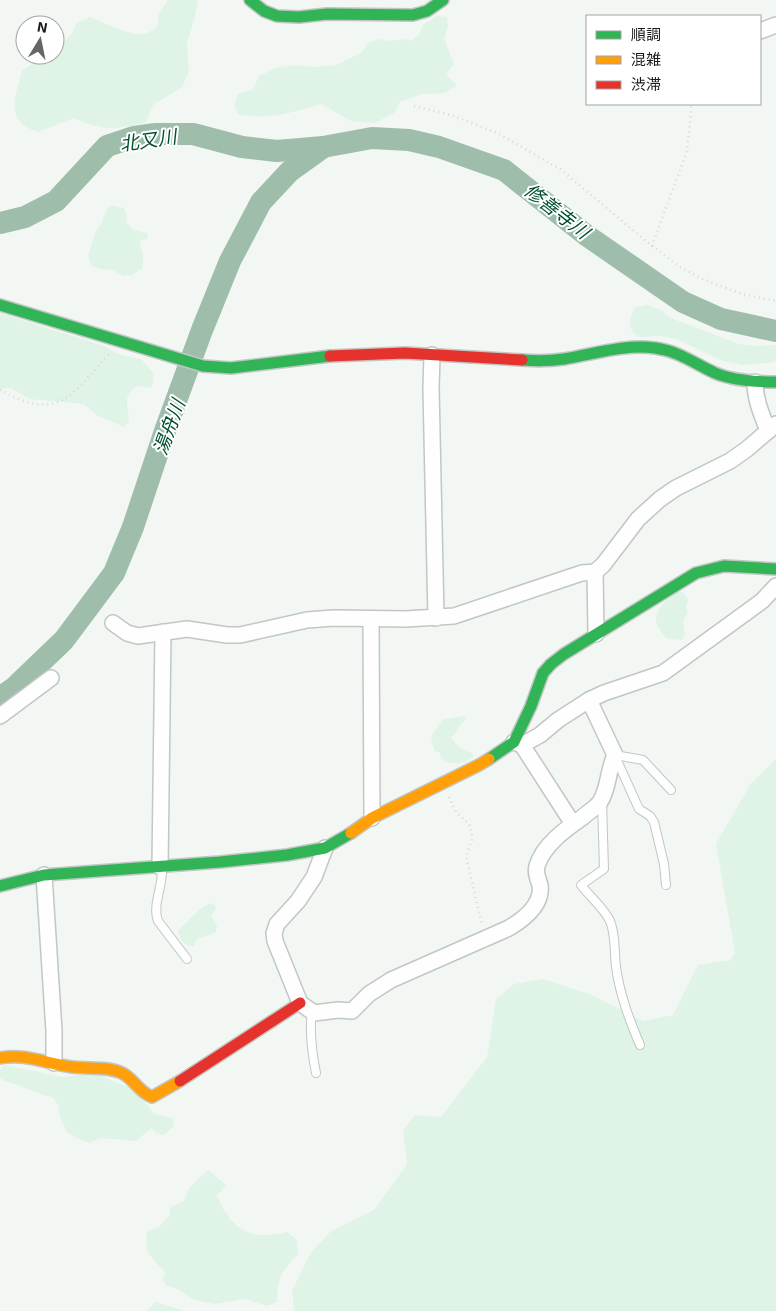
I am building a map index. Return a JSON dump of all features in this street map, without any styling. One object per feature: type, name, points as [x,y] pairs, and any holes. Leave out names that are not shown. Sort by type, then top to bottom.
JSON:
[{"type":"street","points":[[250,0],[264,11],[277,16],[299,17],[327,14],[413,15],[427,11],[443,0]]},
{"type":"street","points":[[761,32],[776,24]]},
{"type":"street","points":[[0,305],[203,366],[231,368],[295,359],[387,353],[505,360],[561,360],[616,348],[641,346],[670,351],[688,357],[710,371],[731,378],[755,382],[776,382]]},
{"type":"street","points":[[432,355],[431,388],[436,618]]},
{"type":"street","points":[[113,623],[127,633],[138,636],[187,629],[240,635],[307,620],[334,618],[436,618],[454,616],[561,580],[595,572],[603,565],[632,525],[660,499],[676,488],[730,461],[772,427],[759,409],[755,393],[755,382]]},
{"type":"street","points":[[518,743],[543,672],[564,654],[696,574],[724,566],[776,569]]},
{"type":"street","points":[[595,572],[596,634]]},
{"type":"street","points":[[0,886],[44,875],[287,855],[326,848],[352,833],[372,818],[479,765],[518,743],[540,734],[589,700],[663,673],[762,601],[776,586]]},
{"type":"street","points":[[372,619],[372,818]]},
{"type":"street","points":[[161,866],[163,632]]},
{"type":"street","points":[[0,716],[51,678]]},
{"type":"street","points":[[0,1058],[6,1056],[32,1057],[72,1067],[114,1070],[124,1074],[143,1093],[152,1097],[182,1079],[309,1013],[352,1011],[369,994],[391,980],[520,922],[538,903],[541,892],[536,874],[537,866],[546,848],[599,804],[602,798],[615,754],[589,700]]},
{"type":"street","points":[[518,743],[573,824]]},
{"type":"street","points":[[309,1013],[275,941],[274,933],[277,924],[298,901],[314,877],[326,848]]},
{"type":"street","points":[[44,875],[54,1031],[54,1063]]},
{"type":"lane","points":[[615,754],[643,760],[671,790]]},
{"type":"lane","points":[[615,754],[639,809],[650,816],[654,822],[664,864],[666,885]]},
{"type":"lane","points":[[602,798],[604,869],[581,885],[606,913],[611,923],[615,940],[616,967],[621,995],[640,1044]]},
{"type":"lane","points":[[161,866],[161,885],[155,906],[156,915],[158,921],[187,959]]},
{"type":"lane","points":[[309,1013],[312,1052],[316,1073]]},
{"type":"path","points":[[652,246],[687,151],[692,105]]},
{"type":"path","points":[[414,106],[451,115],[497,134],[560,169],[652,246],[680,267],[703,280],[742,294],[776,301]]},
{"type":"path","points":[[0,390],[39,405],[53,405],[68,398],[120,342]]},
{"type":"path","points":[[442,782],[456,812],[471,828],[472,840],[466,856],[486,938]]},
{"type":"green space","points":[[168,0],[198,0],[187,42],[189,72],[182,87],[153,105],[146,122],[126,127],[109,128],[93,125],[74,118],[38,132],[23,125],[18,119],[15,99],[22,71],[31,65],[65,65],[65,40],[71,35],[77,23],[89,17],[131,33],[143,34],[157,27],[159,14]]},
{"type":"green space","points":[[437,16],[447,17],[448,27],[444,38],[454,64],[446,75],[457,85],[445,93],[422,94],[400,102],[394,113],[375,123],[351,121],[321,104],[291,113],[270,116],[259,117],[238,114],[234,105],[238,94],[253,89],[259,76],[276,68],[294,65],[314,67],[336,65],[361,53],[368,43],[381,39],[388,41],[406,39],[411,41],[419,34],[423,25]]},
{"type":"green space","points":[[110,205],[124,208],[127,216],[126,222],[133,230],[148,233],[148,238],[140,241],[143,257],[142,268],[132,275],[123,276],[113,270],[99,269],[91,265],[88,256],[95,233]]},
{"type":"green space","points":[[648,305],[661,310],[671,318],[739,344],[757,346],[776,345],[776,361],[742,365],[720,360],[676,339],[659,336],[639,337],[631,329],[630,319],[635,307]]},
{"type":"green space","points":[[0,313],[104,346],[118,354],[141,359],[154,374],[152,388],[137,386],[129,394],[127,401],[129,421],[124,427],[98,416],[84,404],[29,399],[11,388],[0,389]]},
{"type":"green space","points":[[678,591],[684,593],[688,600],[686,607],[688,613],[683,620],[685,635],[681,640],[666,638],[656,619],[662,605]]},
{"type":"green space","points":[[463,716],[466,720],[451,737],[460,748],[473,753],[473,757],[461,763],[445,761],[441,758],[440,753],[434,750],[431,737],[442,720]]},
{"type":"green space","points":[[776,759],[776,1311],[294,1311],[292,1291],[310,1254],[330,1232],[374,1210],[407,1164],[403,1130],[415,1115],[441,1117],[487,1057],[496,999],[514,984],[543,979],[592,995],[643,1021],[673,1015],[698,965],[730,960],[735,953],[716,844],[751,783]]},
{"type":"green space","points":[[211,903],[216,906],[215,911],[211,915],[217,926],[216,932],[197,939],[194,946],[185,944],[178,931],[198,911]]},
{"type":"green space","points":[[4,1065],[63,1077],[88,1074],[100,1075],[130,1087],[154,1114],[173,1118],[174,1126],[164,1135],[157,1134],[151,1128],[136,1141],[100,1138],[90,1143],[67,1132],[60,1117],[58,1105],[53,1097],[37,1093],[0,1078],[0,1070]]},
{"type":"green space","points":[[208,1170],[226,1185],[217,1196],[223,1208],[236,1225],[253,1234],[263,1235],[287,1232],[297,1240],[298,1254],[282,1275],[278,1286],[277,1302],[267,1306],[245,1299],[214,1304],[194,1300],[177,1289],[166,1286],[162,1278],[166,1273],[147,1251],[146,1233],[160,1226],[170,1215],[170,1207],[183,1202],[190,1187]]},
{"type":"green space","points":[[156,1302],[185,1311],[146,1311]]},
{"type":"waterway","name":"修善寺川","points":[[0,223],[25,217],[56,201],[107,146],[134,137],[156,134],[193,134],[242,147],[277,151],[323,147],[372,138],[409,140],[439,147],[504,170],[586,235],[683,302],[721,319],[776,331]]},
{"type":"waterway","name":"湯舟川","points":[[0,698],[15,687],[64,640],[114,573],[133,527],[165,431],[202,330],[230,261],[261,202],[290,171],[322,148]]},
{"type":"traffic: fast","points":[[250,0],[264,11],[277,16],[299,17],[327,14],[413,15],[427,11],[443,0]]},
{"type":"traffic: fast","points":[[0,305],[203,366],[231,368],[330,356]]},
{"type":"traffic: fast","points":[[522,360],[564,359],[632,347],[655,348],[679,355],[722,376],[745,381],[776,382]]},
{"type":"traffic: fast","points":[[489,759],[514,742],[531,706],[543,673],[564,654],[696,573],[724,566],[776,569]]},
{"type":"traffic: fast","points":[[0,886],[44,875],[287,855],[325,848],[351,833]]},
{"type":"traffic: slow","points":[[351,833],[372,818],[489,759]]},
{"type":"traffic: slow","points":[[0,1058],[19,1057],[63,1066],[116,1071],[122,1073],[147,1095],[152,1097],[180,1081]]},
{"type":"traffic: jam","points":[[330,356],[405,353],[522,360]]},
{"type":"traffic: jam","points":[[180,1081],[300,1003]]},
{"type":"water label","name":"北又川","points":[[148,140]]}]
